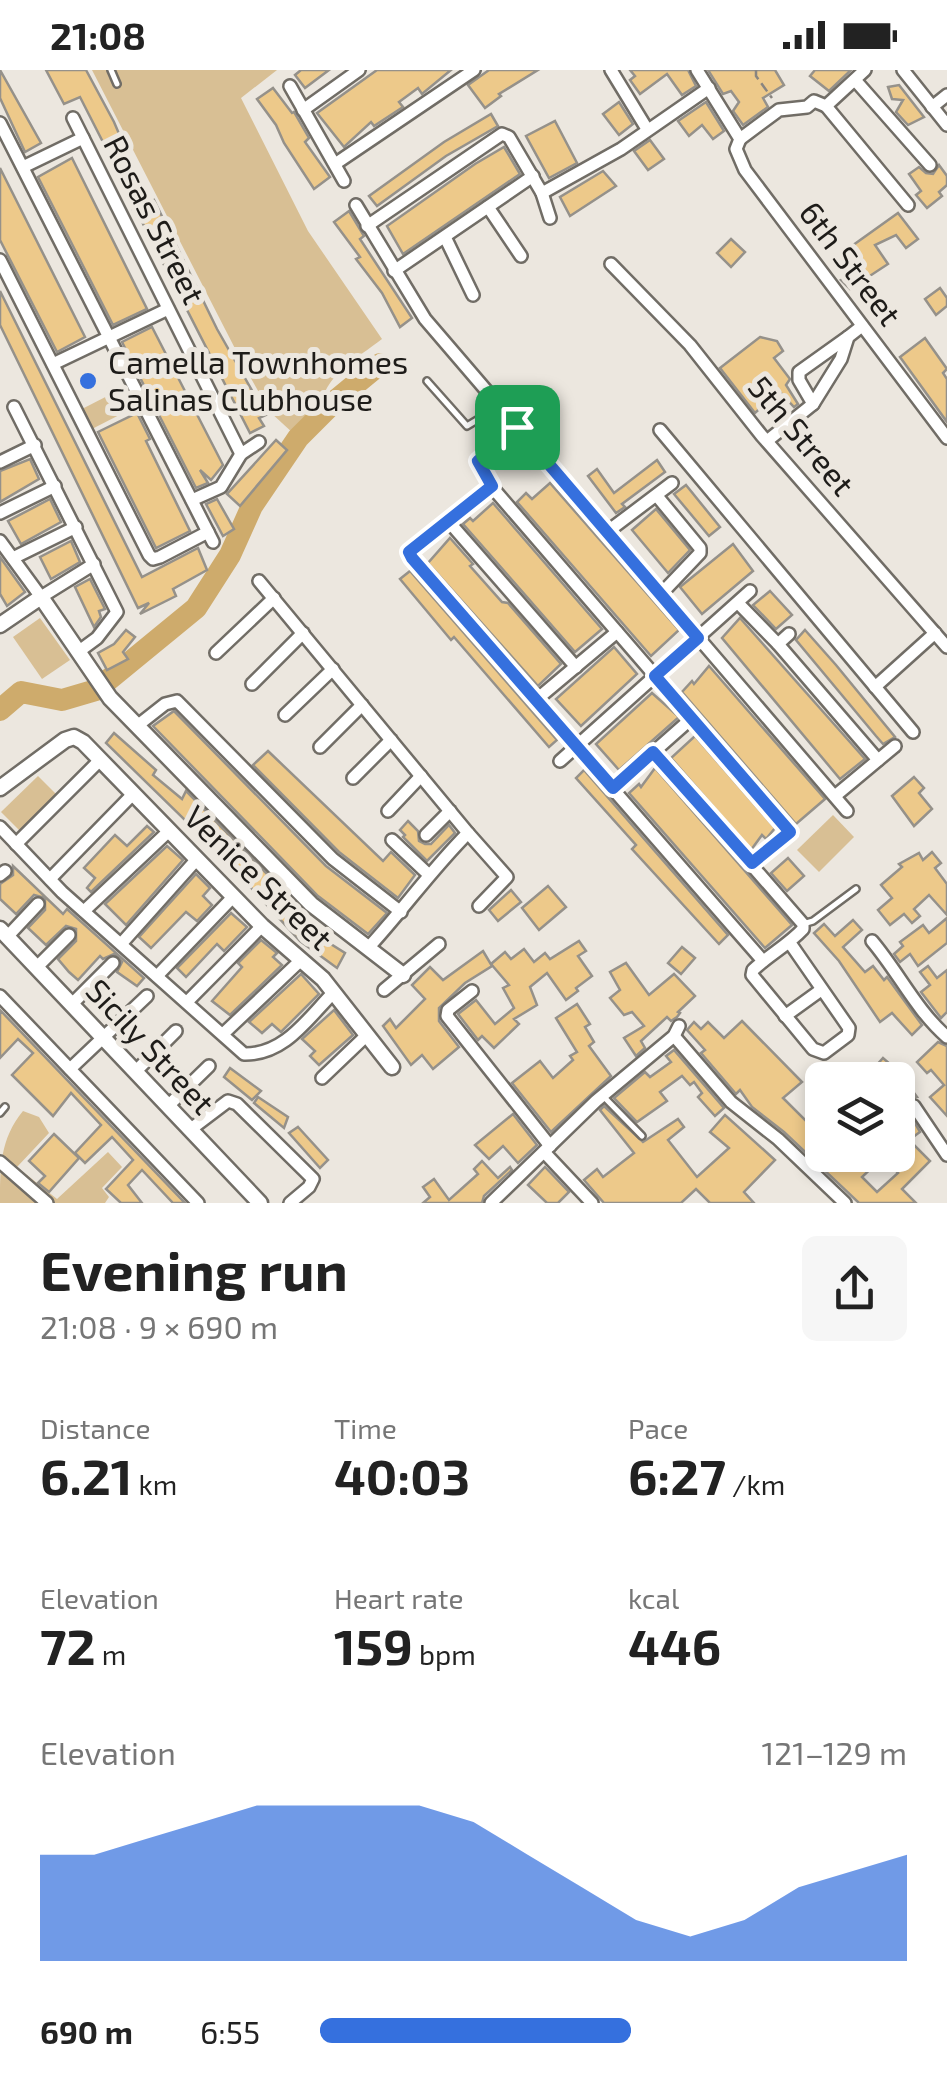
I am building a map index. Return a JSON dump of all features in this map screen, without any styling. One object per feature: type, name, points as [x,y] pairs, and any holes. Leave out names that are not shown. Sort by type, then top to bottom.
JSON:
[{"type":"street","points":[[304,110],[359,70]]},
{"type":"street","points":[[336,164],[474,70]]},
{"type":"street","points":[[611,70],[648,129]]},
{"type":"street","name":"6th Street","points":[[697,70],[740,140],[736,148],[745,170],[947,436]]},
{"type":"street","points":[[826,106],[865,70]]},
{"type":"street","points":[[908,72],[947,125]]},
{"type":"street","points":[[855,80],[930,165]]},
{"type":"street","points":[[290,86],[344,181]]},
{"type":"street","points":[[542,193],[620,149],[708,88]]},
{"type":"street","points":[[932,106],[947,96]]},
{"type":"street","points":[[740,140],[779,110],[808,107],[814,101],[826,106],[908,204]]},
{"type":"street","name":"Rosas Street","points":[[73,118],[241,454]]},
{"type":"street","points":[[0,123],[210,537],[160,557],[150,556],[0,260]]},
{"type":"street","points":[[367,226],[502,134],[508,137],[533,176],[550,218]]},
{"type":"street","points":[[24,167],[82,138]]},
{"type":"street","points":[[394,271],[533,176]]},
{"type":"street","points":[[356,205],[425,320],[847,811]]},
{"type":"street","points":[[488,207],[521,256]]},
{"type":"street","points":[[444,237],[473,294]]},
{"type":"street","name":"5th Street","points":[[612,264],[690,345],[767,441],[947,647]]},
{"type":"street","points":[[53,364],[168,310]]},
{"type":"street","points":[[813,404],[798,380],[800,372],[862,326]]},
{"type":"street","points":[[767,441],[813,404],[841,359],[848,337]]},
{"type":"street","points":[[14,408],[117,612],[96,638],[78,652]]},
{"type":"street","points":[[660,430],[913,732]]},
{"type":"street","points":[[192,500],[221,488],[241,454],[259,442]]},
{"type":"street","points":[[0,462],[35,445]]},
{"type":"street","points":[[608,532],[672,482]]},
{"type":"street","points":[[0,514],[56,486]]},
{"type":"street","points":[[752,863],[790,832],[492,486],[409,552],[763,961]]},
{"type":"street","points":[[657,496],[700,548],[700,553],[661,594]]},
{"type":"street","points":[[450,522],[576,667]]},
{"type":"street","points":[[13,558],[76,527]]},
{"type":"street","points":[[0,541],[110,698],[311,904],[404,974]]},
{"type":"street","points":[[0,625],[94,564]]},
{"type":"street","points":[[259,580],[506,877],[479,906]]},
{"type":"street","points":[[560,761],[750,590]]},
{"type":"street","points":[[216,653],[274,598]]},
{"type":"street","points":[[738,603],[878,760]]},
{"type":"street","points":[[536,700],[617,632]]},
{"type":"street","points":[[252,684],[303,633]]},
{"type":"street","points":[[875,687],[935,633]]},
{"type":"street","points":[[778,644],[789,634]]},
{"type":"street","points":[[284,715],[332,669]]},
{"type":"street","points":[[137,726],[164,704],[176,701],[333,858],[401,912]]},
{"type":"street","points":[[320,746],[362,705]]},
{"type":"street","points":[[613,788],[692,718]]},
{"type":"street","name":"Venice Street","points":[[0,788],[65,740],[74,737],[83,742],[262,926],[323,979],[392,1067]]},
{"type":"street","points":[[353,778],[391,740]]},
{"type":"street","points":[[835,796],[895,746]]},
{"type":"street","points":[[653,752],[803,924],[804,929],[753,970],[752,976],[813,1049],[827,1052],[850,1031],[790,943]]},
{"type":"street","points":[[16,844],[100,760]]},
{"type":"street","points":[[388,810],[421,776]]},
{"type":"street","points":[[50,879],[133,794]]},
{"type":"street","points":[[426,834],[450,811]]},
{"type":"street","points":[[0,828],[84,911],[244,1054],[277,1048],[334,992]]},
{"type":"street","points":[[84,911],[170,830]]},
{"type":"street","points":[[369,947],[428,874],[468,833]]},
{"type":"street","points":[[392,840],[428,874]]},
{"type":"street","points":[[121,944],[197,859]]},
{"type":"street","points":[[157,976],[233,897]]},
{"type":"street","points":[[4,933],[38,904]]},
{"type":"street","points":[[187,1002],[262,926]]},
{"type":"street","name":"Sicily Street","points":[[4,933],[256,1202]]},
{"type":"street","points":[[36,967],[70,935]]},
{"type":"street","points":[[872,941],[899,973],[928,1020],[947,1037]]},
{"type":"street","points":[[384,990],[440,944]]},
{"type":"street","points":[[223,1034],[300,961]]},
{"type":"street","points":[[72,1004],[113,963]]},
{"type":"street","points":[[785,1016],[822,990]]},
{"type":"street","points":[[472,991],[448,1010],[447,1016],[592,1203]]},
{"type":"street","points":[[0,996],[198,1203]]},
{"type":"street","points":[[70,1069],[147,996]]},
{"type":"street","points":[[491,1203],[676,1031],[731,1102],[845,1203]]},
{"type":"street","points":[[135,1072],[176,1032]]},
{"type":"street","points":[[322,1078],[367,1035]]},
{"type":"street","points":[[168,1106],[209,1066]]},
{"type":"street","points":[[191,1130],[228,1100],[237,1104],[312,1179],[290,1203]]},
{"type":"street","points":[[915,1107],[947,1155]]},
{"type":"street","points":[[0,1162],[47,1203]]},
{"type":"lane","points":[[111,70],[117,84]]},
{"type":"lane","points":[[427,380],[468,426],[500,406]]},
{"type":"lane","points":[[803,924],[856,889]]},
{"type":"lane","points":[[603,1096],[642,1136]]},
{"type":"path","points":[[756,70],[779,110]]},
{"type":"path","points":[[492,486],[478,461],[517,427]]},
{"type":"shaded area","points":[[92,70],[277,70],[241,98],[308,231],[382,339],[337,374],[323,397],[325,425],[292,455],[288,448],[294,434],[270,412],[244,366]]},
{"type":"shaded area","points":[[119,390],[129,410],[92,429],[82,409]]},
{"type":"shaded area","points":[[40,618],[70,660],[42,679],[13,637]]},
{"type":"shaded area","points":[[38,776],[58,796],[21,832],[1,812]]},
{"type":"shaded area","points":[[833,815],[854,837],[819,872],[797,850]]},
{"type":"shaded area","points":[[23,1111],[39,1117],[49,1133],[17,1167],[57,1199],[108,1152],[122,1167],[102,1188],[109,1197],[105,1203],[0,1203],[6,1143]]},
{"type":"building","points":[[0,70],[41,143],[25,152],[0,98]]},
{"type":"building","points":[[46,70],[86,70],[114,122],[123,143],[120,145],[149,203],[154,200],[217,329],[266,415],[259,418],[264,426],[250,433],[133,210],[137,209],[80,97],[64,104]]},
{"type":"building","points":[[301,70],[329,70],[305,88],[295,75]]},
{"type":"building","points":[[377,70],[451,70],[422,94],[418,88],[399,102],[403,107],[374,126],[371,122],[344,147],[317,113]]},
{"type":"building","points":[[489,70],[538,70],[499,94],[485,108],[468,85]]},
{"type":"building","points":[[630,70],[688,70],[696,86],[682,95],[667,74],[640,94],[630,80],[635,76]]},
{"type":"building","points":[[708,70],[775,70],[784,85],[763,98],[768,107],[743,125],[733,111],[739,102],[731,91],[723,94]]},
{"type":"building","points":[[815,70],[851,70],[829,91],[810,76]]},
{"type":"building","points":[[899,85],[924,117],[908,125],[896,112],[903,100],[892,99],[888,87]]},
{"type":"building","points":[[273,88],[294,112],[309,138],[305,142],[330,177],[314,189],[257,99]]},
{"type":"building","points":[[619,102],[633,124],[619,135],[603,114]]},
{"type":"building","points":[[706,102],[724,131],[713,139],[702,125],[689,136],[678,121]]},
{"type":"building","points":[[491,114],[498,126],[446,156],[377,206],[369,196],[444,142]]},
{"type":"building","points":[[555,121],[577,163],[549,178],[526,136]]},
{"type":"building","points":[[650,140],[664,159],[648,170],[634,151]]},
{"type":"building","points":[[504,147],[520,174],[403,254],[387,226]]},
{"type":"building","points":[[72,158],[147,309],[113,325],[38,177]]},
{"type":"building","points":[[939,165],[947,176],[947,185],[939,192],[942,196],[927,208],[916,195],[921,191],[909,174],[919,167],[933,174]]},
{"type":"building","points":[[0,168],[85,337],[57,352],[0,240]]},
{"type":"building","points":[[603,171],[616,186],[570,216],[560,197]]},
{"type":"building","points":[[349,211],[364,236],[360,239],[412,318],[400,327],[382,293],[356,259],[360,257],[334,222]]},
{"type":"building","points":[[898,213],[918,239],[906,248],[896,235],[875,245],[888,264],[850,289],[841,280],[848,276],[835,258]]},
{"type":"building","points":[[731,239],[745,252],[731,267],[717,253]]},
{"type":"building","points":[[940,288],[947,306],[936,315],[925,299]]},
{"type":"building","points":[[0,291],[142,577],[198,548],[207,570],[173,589],[176,596],[140,614],[149,603],[138,608],[0,325]]},
{"type":"building","points":[[152,327],[223,465],[211,480],[200,470],[208,483],[196,488],[122,342]]},
{"type":"building","points":[[760,337],[777,341],[783,351],[774,358],[790,379],[786,385],[798,404],[794,407],[779,391],[755,413],[720,368]]},
{"type":"building","points":[[925,338],[947,369],[943,373],[947,379],[947,422],[900,357]]},
{"type":"building","points":[[137,413],[150,439],[146,441],[190,531],[156,548],[98,432]]},
{"type":"building","points":[[276,440],[287,450],[240,506],[227,494]]},
{"type":"building","points":[[30,459],[39,479],[0,502],[0,471]]},
{"type":"building","points":[[657,460],[665,472],[622,504],[625,507],[616,513],[588,476],[597,469],[614,493]]},
{"type":"building","points":[[550,483],[679,630],[651,656],[517,502],[526,493],[532,499]]},
{"type":"building","points":[[686,485],[720,527],[709,536],[674,494]]},
{"type":"building","points":[[50,499],[61,522],[21,544],[8,521]]},
{"type":"building","points":[[217,499],[234,529],[223,536],[206,504]]},
{"type":"building","points":[[493,503],[602,629],[575,652],[463,524],[470,518],[473,521]]},
{"type":"building","points":[[656,509],[690,550],[668,573],[632,530]]},
{"type":"building","points":[[450,538],[473,564],[470,566],[561,664],[538,686],[428,563]]},
{"type":"building","points":[[71,541],[80,562],[51,579],[40,557]]},
{"type":"building","points":[[733,544],[753,571],[702,614],[680,587]]},
{"type":"building","points":[[0,557],[25,592],[7,606],[0,594]]},
{"type":"building","points":[[410,571],[557,740],[549,747],[400,579]]},
{"type":"building","points":[[90,579],[105,609],[99,611],[101,617],[94,627],[75,587]]},
{"type":"building","points":[[770,591],[792,615],[776,629],[753,605]]},
{"type":"building","points":[[740,618],[865,759],[840,779],[722,638]]},
{"type":"building","points":[[126,630],[135,637],[123,652],[128,659],[107,670],[98,653],[114,644]]},
{"type":"building","points":[[805,630],[895,737],[883,744],[876,736],[796,640]]},
{"type":"building","points":[[614,647],[637,674],[581,726],[556,699]]},
{"type":"building","points":[[709,666],[825,799],[796,824],[682,692]]},
{"type":"building","points":[[652,693],[679,717],[619,770],[596,744]]},
{"type":"building","points":[[174,711],[326,866],[387,913],[368,934],[318,896],[153,726]]},
{"type":"building","points":[[114,733],[182,799],[186,791],[302,910],[296,915],[301,920],[299,924],[345,953],[337,968],[300,941],[222,856],[106,743]]},
{"type":"building","points":[[695,736],[775,828],[766,839],[762,835],[751,850],[671,758]]},
{"type":"building","points":[[268,751],[383,861],[391,852],[415,875],[398,898],[339,852],[253,765]]},
{"type":"building","points":[[655,768],[792,925],[765,948],[629,793],[639,784],[641,787]]},
{"type":"building","points":[[584,770],[728,935],[719,944],[632,849],[636,845],[576,778]]},
{"type":"building","points":[[914,777],[924,788],[919,793],[932,809],[914,826],[892,796]]},
{"type":"building","points":[[408,821],[418,831],[419,841],[425,844],[431,844],[449,825],[455,833],[427,861],[403,837],[400,830]]},
{"type":"building","points":[[147,826],[154,832],[91,892],[87,888],[95,878],[84,868],[115,835],[127,846]]},
{"type":"building","points":[[167,846],[183,860],[126,925],[105,904]]},
{"type":"building","points":[[932,852],[941,863],[935,868],[947,884],[947,915],[929,895],[914,909],[920,916],[912,923],[904,914],[890,925],[878,910],[892,898],[881,885],[902,867],[899,864],[919,853],[923,860]]},
{"type":"building","points":[[788,858],[804,876],[787,891],[771,873]]},
{"type":"building","points":[[13,866],[63,914],[67,909],[144,978],[137,986],[117,972],[122,962],[114,954],[103,959],[100,956],[78,980],[69,972],[58,959],[76,941],[76,929],[66,926],[46,945],[28,928],[45,910],[45,898],[34,895],[16,914],[0,899],[0,884],[13,875]]},
{"type":"building","points":[[196,874],[210,888],[203,896],[212,905],[197,921],[186,912],[151,948],[139,937]]},
{"type":"building","points":[[548,886],[566,907],[539,930],[522,908]]},
{"type":"building","points":[[511,890],[521,902],[498,921],[489,910]]},
{"type":"building","points":[[231,913],[247,927],[224,951],[217,944],[186,977],[177,968]]},
{"type":"building","points":[[947,918],[947,943],[918,966],[910,954],[900,962],[894,954],[903,946],[900,942],[923,925],[929,933]]},
{"type":"building","points":[[853,920],[862,930],[843,947],[865,972],[873,966],[884,980],[887,977],[922,1025],[912,1035],[892,1013],[880,1022],[839,961],[814,933],[824,924],[835,936]]},
{"type":"building","points":[[261,940],[277,953],[273,957],[282,965],[230,1015],[212,1001],[242,967],[238,963]]},
{"type":"building","points":[[579,941],[586,951],[578,956],[592,976],[576,988],[578,991],[566,1000],[547,973],[530,987],[537,1005],[514,1019],[519,1024],[494,1048],[482,1036],[478,1040],[458,1014],[476,1000],[495,1024],[514,1008],[503,988],[509,985],[491,964],[505,952],[511,959],[524,949],[534,962],[545,953],[550,959]]},
{"type":"building","points":[[682,947],[695,958],[681,974],[668,963]]},
{"type":"building","points":[[483,951],[492,966],[465,983],[439,1008],[439,1021],[459,1047],[433,1069],[422,1055],[411,1065],[383,1026],[390,1019],[396,1028],[425,999],[412,985],[430,967],[443,980]]},
{"type":"building","points":[[626,963],[649,995],[674,974],[695,996],[677,1017],[671,1021],[667,1017],[641,1041],[645,1048],[636,1056],[624,1038],[644,1026],[632,1012],[624,1015],[610,998],[620,990],[610,972]]},
{"type":"building","points":[[928,966],[937,978],[947,970],[947,1012],[941,1018],[921,992],[930,985],[920,972]]},
{"type":"building","points":[[301,974],[319,994],[281,1032],[272,1024],[262,1033],[249,1022]]},
{"type":"building","points":[[577,1004],[590,1024],[585,1027],[594,1042],[589,1046],[611,1076],[551,1132],[512,1083],[540,1061],[553,1078],[573,1060],[570,1056],[577,1052],[556,1018]]},
{"type":"building","points":[[0,1010],[185,1203],[173,1203],[142,1170],[128,1185],[142,1203],[121,1203],[106,1189],[133,1160],[112,1137],[85,1163],[75,1153],[101,1125],[71,1093],[53,1116],[12,1075],[33,1053],[18,1039],[0,1058]]},
{"type":"building","points":[[334,1010],[353,1035],[319,1065],[310,1056],[315,1051],[302,1039]]},
{"type":"building","points":[[742,1021],[802,1082],[783,1098],[805,1120],[805,1152],[752,1107],[740,1090],[736,1094],[701,1053],[705,1050],[687,1030],[694,1022],[701,1029],[708,1022],[724,1038]]},
{"type":"building","points":[[938,1042],[947,1046],[947,1116],[930,1097],[944,1085],[917,1062]]},
{"type":"building","points":[[674,1050],[724,1108],[715,1116],[698,1097],[702,1093],[694,1082],[690,1085],[682,1076],[660,1092],[667,1101],[637,1122],[614,1098],[645,1072],[650,1077],[671,1062],[666,1056]]},
{"type":"building","points":[[230,1068],[261,1091],[252,1100],[224,1077]]},
{"type":"building","points":[[258,1097],[288,1117],[284,1128],[254,1103]]},
{"type":"building","points":[[604,1106],[643,1142],[678,1119],[684,1127],[668,1140],[697,1177],[729,1148],[710,1132],[725,1115],[775,1160],[744,1192],[754,1203],[710,1203],[696,1189],[681,1203],[604,1203],[584,1180],[597,1169],[603,1177],[634,1153],[600,1110]]},
{"type":"building","points":[[513,1114],[537,1145],[518,1163],[503,1146],[489,1159],[475,1145]]},
{"type":"building","points":[[298,1127],[328,1160],[320,1168],[289,1133]]},
{"type":"building","points":[[54,1134],[79,1158],[49,1192],[38,1183],[45,1176],[29,1161]]},
{"type":"building","points":[[915,1146],[930,1161],[902,1189],[916,1203],[859,1203],[826,1172],[867,1172],[862,1177],[877,1192],[897,1172],[915,1172]]},
{"type":"building","points":[[482,1161],[498,1178],[510,1167],[512,1170],[484,1196],[482,1203],[423,1203],[430,1197],[423,1187],[434,1179],[449,1200],[478,1174],[474,1169]]},
{"type":"building","points":[[545,1167],[569,1192],[558,1203],[547,1203],[528,1185]]},
{"type":"waterway","points":[[0,710],[21,692],[62,700],[96,690],[196,608],[230,555],[252,506],[298,438],[380,364]]},
{"type":"place","name":"Camella Townhomes Salinas Clubhouse","points":[[88,381]]},
{"type":"route","points":[[517,427],[698,638],[655,676],[790,832],[752,863],[653,752],[613,788],[412,558],[409,552],[415,545],[450,522],[492,486],[480,468],[479,457],[517,427]]}]
